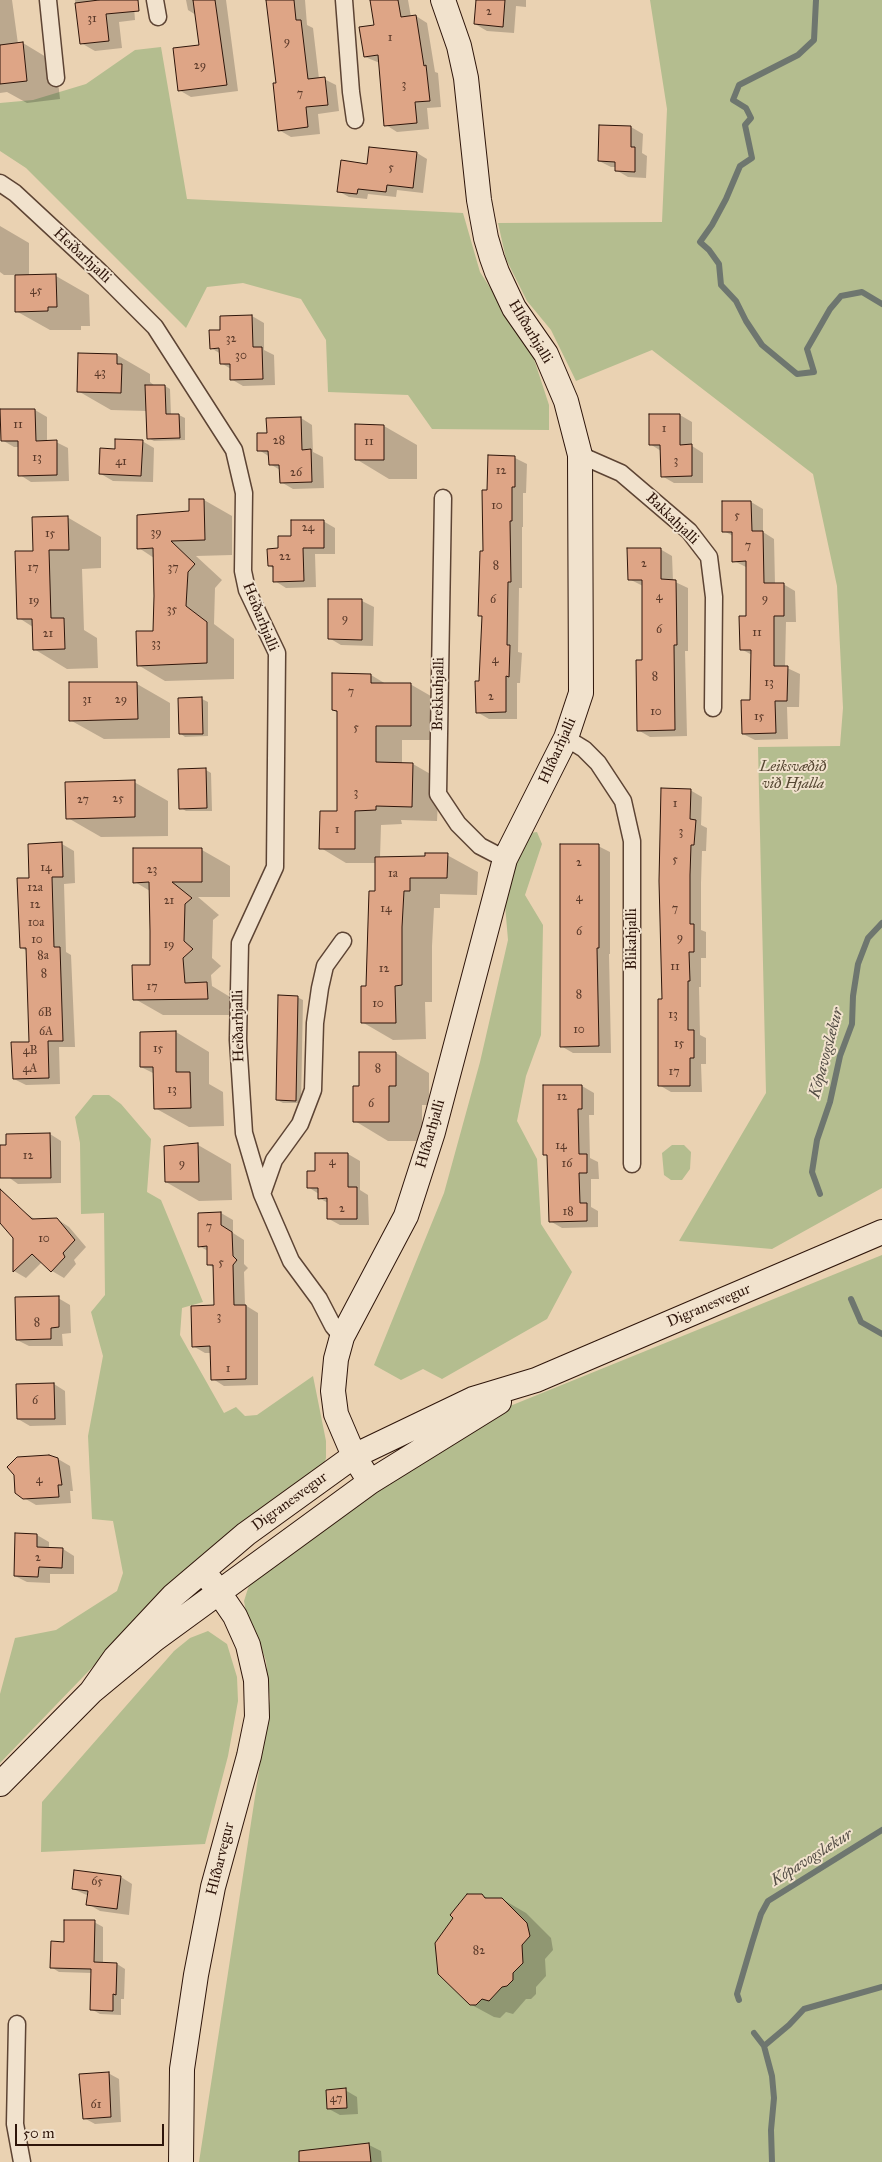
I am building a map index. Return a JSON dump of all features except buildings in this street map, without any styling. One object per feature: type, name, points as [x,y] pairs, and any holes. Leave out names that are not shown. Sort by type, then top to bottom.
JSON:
[{"type":"street","points":[[48,0],[56,78]]},
{"type":"street","points":[[155,0],[158,17]]},
{"type":"street","points":[[344,0],[355,120]]},
{"type":"street","name":"Hlíðarhjalli","points":[[370,1482],[354,1456],[338,1420],[333,1391],[336,1359],[342,1337],[406,1216],[433,1132],[505,859],[566,738],[581,694],[580,455],[566,401],[546,354],[514,308],[496,272],[486,238],[479,200],[466,78],[459,46],[443,0]]},
{"type":"street","name":"Heiðarhjalli","points":[[0,182],[15,193],[99,271],[155,327],[234,450],[244,492],[242,571],[246,590],[277,653],[275,867],[240,943],[238,1040],[244,1132],[262,1194],[291,1261],[319,1299],[333,1326],[342,1337]]},
{"type":"street","name":"Bakkahjalli","points":[[580,455],[621,473],[689,531],[709,557],[714,597],[713,708]]},
{"type":"street","name":"Brekkuhjalli","points":[[443,498],[438,794],[458,824],[480,846],[505,859]]},
{"type":"street","name":"Blikahjalli","points":[[566,738],[584,749],[598,762],[623,801],[632,841],[632,1164]]},
{"type":"street","points":[[262,1194],[274,1160],[300,1124],[313,1090],[314,1023],[320,988],[325,966],[342,942]]},
{"type":"street","name":"Digranesvegur","points":[[91,1692],[115,1658],[144,1625],[202,1570],[246,1534],[354,1456],[473,1399],[536,1380],[882,1232]]},
{"type":"street","name":"Digranesvegur","points":[[0,1784],[91,1692],[156,1639],[370,1482],[536,1380]]},
{"type":"street","name":"Hlíðarvegur","points":[[181,2162],[182,2070],[196,1975],[213,1887],[249,1756],[257,1717],[256,1680],[248,1646],[235,1616],[220,1592],[202,1570]]},
{"type":"street","points":[[17,2024],[15,2124],[22,2162]]},
{"type":"green space","name":"Leiksvæðið við Hjalla","points":[[650,0],[882,0],[882,1188],[772,1249],[679,1241],[766,1093],[758,747],[840,746],[843,708],[837,586],[813,474],[652,350],[576,381],[551,330],[527,301],[506,259],[498,223],[662,222],[667,109]]},
{"type":"green space","points":[[161,47],[187,199],[463,213],[480,272],[532,353],[549,405],[549,430],[432,429],[408,395],[328,392],[326,340],[301,299],[243,283],[207,287],[186,328],[26,168],[0,151],[0,103],[33,100],[86,84],[135,50]]},
{"type":"green space","points":[[537,832],[542,844],[525,895],[543,925],[541,1035],[526,1076],[517,1121],[537,1159],[541,1224],[572,1272],[547,1319],[442,1379],[423,1369],[401,1380],[374,1365],[444,1193],[480,1062],[508,940],[504,893],[529,833]]},
{"type":"green space","points":[[93,1095],[109,1095],[121,1104],[151,1139],[147,1192],[161,1200],[203,1302],[182,1308],[180,1335],[224,1413],[236,1407],[245,1416],[257,1415],[313,1376],[326,1441],[326,1458],[324,1464],[108,1651],[0,1763],[0,1694],[15,1638],[56,1630],[117,1591],[123,1573],[113,1521],[92,1519],[88,1436],[103,1356],[91,1312],[105,1295],[104,1213],[81,1214],[80,1143],[75,1117]]},
{"type":"green space","points":[[672,1145],[684,1145],[691,1152],[690,1169],[682,1180],[671,1180],[664,1175],[662,1153]]},
{"type":"green space","points":[[882,1255],[882,2162],[199,2162],[270,1699],[266,1661],[259,1641],[247,1618],[244,1601],[251,1579],[403,1470],[510,1406]]},
{"type":"green space","points":[[208,1631],[227,1644],[237,1677],[238,1701],[228,1756],[205,1844],[41,1852],[42,1802],[174,1651],[190,1638]]},
{"type":"waterway","name":"Kópavogslækur","points":[[816,0],[814,40],[798,55],[739,85],[733,100],[746,108],[751,118],[745,125],[752,158],[740,166],[726,199],[700,242],[709,250],[719,264],[721,285],[736,301],[746,321],[762,345],[797,374],[814,372],[807,349],[830,309],[841,296],[862,292],[882,304]]},
{"type":"waterway","name":"Kópavogslækur","points":[[820,1194],[812,1172],[817,1140],[830,1102],[840,1056],[852,1024],[853,996],[858,964],[868,938],[882,923]]},
{"type":"waterway","name":"Kópavogslækur","points":[[851,1299],[861,1322],[882,1334]]},
{"type":"waterway","name":"Kópavogslækur","points":[[739,2000],[737,1994],[761,1914],[768,1901],[882,1830]]},
{"type":"waterway","points":[[764,2046],[789,2025],[804,2009],[882,1987]]},
{"type":"waterway","name":"Kópavogslækur","points":[[754,2033],[764,2046],[772,2076],[774,2098],[771,2130],[772,2162]]}]
